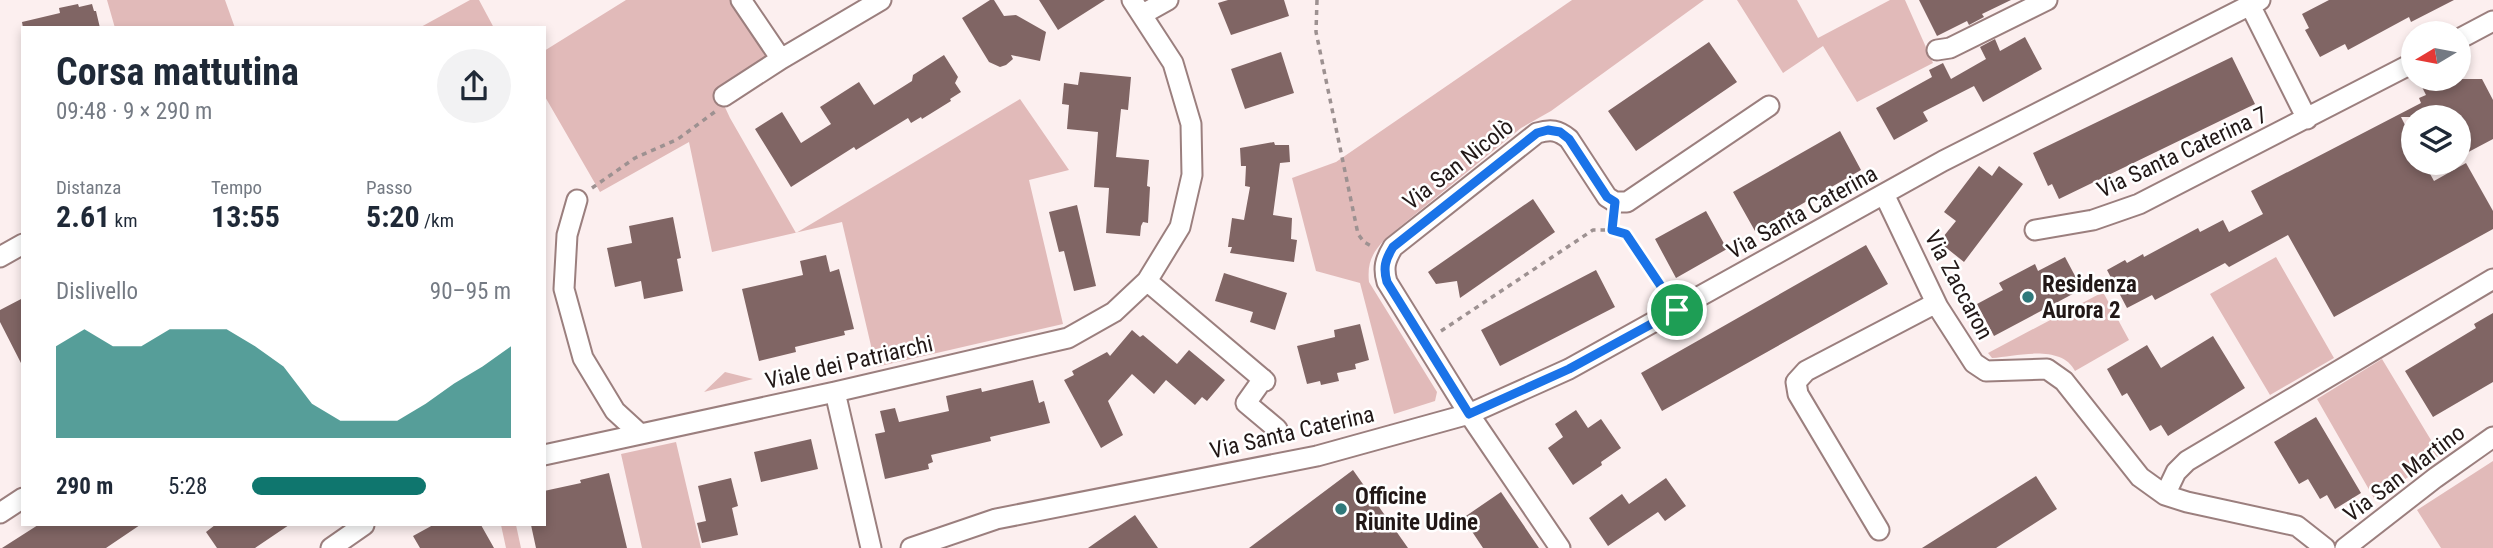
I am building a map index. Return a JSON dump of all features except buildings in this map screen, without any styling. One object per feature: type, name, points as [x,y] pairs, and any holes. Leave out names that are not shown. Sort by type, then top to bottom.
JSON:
[{"type":"street","points":[[741,0],[781,59]]},
{"type":"street","points":[[724,96],[881,0]]},
{"type":"street","name":"Viale dei Patriarchi","points":[[546,455],[1068,338],[1114,312],[1147,281],[1180,227],[1192,175],[1191,124],[1173,63],[1138,7],[1168,0]]},
{"type":"street","points":[[1937,50],[1950,47],[2047,0]]},
{"type":"street","name":"Via Santa Caterina 7","points":[[2255,3],[2307,119]]},
{"type":"street","name":"Via Santa Caterina","points":[[911,548],[996,519],[1317,456],[1469,414],[1569,369],[1943,161],[2255,3]]},
{"type":"street","points":[[2471,33],[2493,21]]},
{"type":"street","name":"Via Santa Caterina 7","points":[[2035,230],[2093,220],[2123,211],[2401,69]]},
{"type":"street","points":[[1615,202],[1627,202],[1638,197],[1769,106]]},
{"type":"street","name":"Via San Nicolò","points":[[1393,247],[1537,133],[1548,130],[1560,132],[1569,139],[1607,197],[1615,202]]},
{"type":"street","name":"Via Zaccaron","points":[[1884,194],[1936,303],[1974,363],[1986,371],[2047,369],[2064,381],[2140,477],[2165,495],[2297,526],[2325,548]]},
{"type":"street","points":[[577,200],[567,235],[564,289],[570,312],[583,358],[615,411],[639,433]]},
{"type":"street","points":[[0,257],[21,245]]},
{"type":"street","points":[[1393,247],[1386,258],[1384,270],[1387,282],[1469,414],[1560,548]]},
{"type":"street","points":[[2165,495],[2176,472],[2187,461],[2493,279]]},
{"type":"street","points":[[1147,281],[1264,380],[1246,403],[1277,429]]},
{"type":"street","points":[[1879,530],[1798,394],[1796,382],[1806,371],[1936,303]]},
{"type":"street","points":[[835,392],[871,548]]},
{"type":"street","name":"Via San Martino","points":[[2345,548],[2493,437]]},
{"type":"street","points":[[0,513],[21,499]]},
{"type":"street","points":[[331,548],[364,526]]},
{"type":"path","points":[[1317,0],[1316,32],[1358,234],[1364,242],[1374,247],[1393,247]]},
{"type":"path","points":[[577,200],[635,158],[694,129],[720,107],[724,96]]},
{"type":"path","points":[[1612,230],[1615,202]]},
{"type":"path","points":[[1424,341],[1593,230],[1612,230],[1626,234],[1677,310]]},
{"type":"shaded area","points":[[107,0],[225,0],[234,26],[114,26]]},
{"type":"shaded area","points":[[470,0],[479,0],[493,26],[423,26]]},
{"type":"shaded area","points":[[626,0],[731,0],[768,58],[717,90],[730,118],[796,233],[712,252],[689,142],[600,192],[546,98],[546,50]]},
{"type":"shaded area","points":[[1572,0],[1704,0],[1551,111],[1521,128],[1385,239],[1377,249],[1371,259],[1369,282],[1437,392],[1435,401],[1394,414],[1360,283],[1316,271],[1292,178],[1336,162]]},
{"type":"shaded area","points":[[1737,0],[1797,0],[1818,38],[1890,0],[1905,0],[1933,63],[1857,102],[1823,46],[1783,73]]},
{"type":"shaded area","points":[[1020,99],[1069,170],[1029,180],[1063,324],[876,367],[842,222],[797,232]]},
{"type":"shaded area","points":[[2276,257],[2334,358],[2270,395],[2210,294]]},
{"type":"shaded area","points":[[2103,292],[2129,340],[2075,371],[2060,357],[2049,354],[1992,358],[1988,353]]},
{"type":"shaded area","points":[[2382,359],[2440,455],[2375,500],[2317,399]]},
{"type":"shaded area","points":[[725,372],[753,379],[704,392]]},
{"type":"shaded area","points":[[676,442],[701,548],[642,548],[621,454]]},
{"type":"shaded area","points":[[2493,461],[2493,548],[2441,548],[2417,510]]},
{"type":"shaded area","points":[[501,526],[516,526],[521,548],[506,548]]},
{"type":"place","name":"Residenza Aurora 2","points":[[2028,297]]},
{"type":"place","name":"Officine Riunite Udine","points":[[1341,509]]},
{"type":"route","points":[[1548,130],[1560,132],[1569,139],[1607,197],[1615,202],[1612,230],[1626,234],[1677,310],[1569,369],[1469,414],[1387,282],[1384,270],[1386,258],[1393,247],[1537,133],[1548,130]]}]
